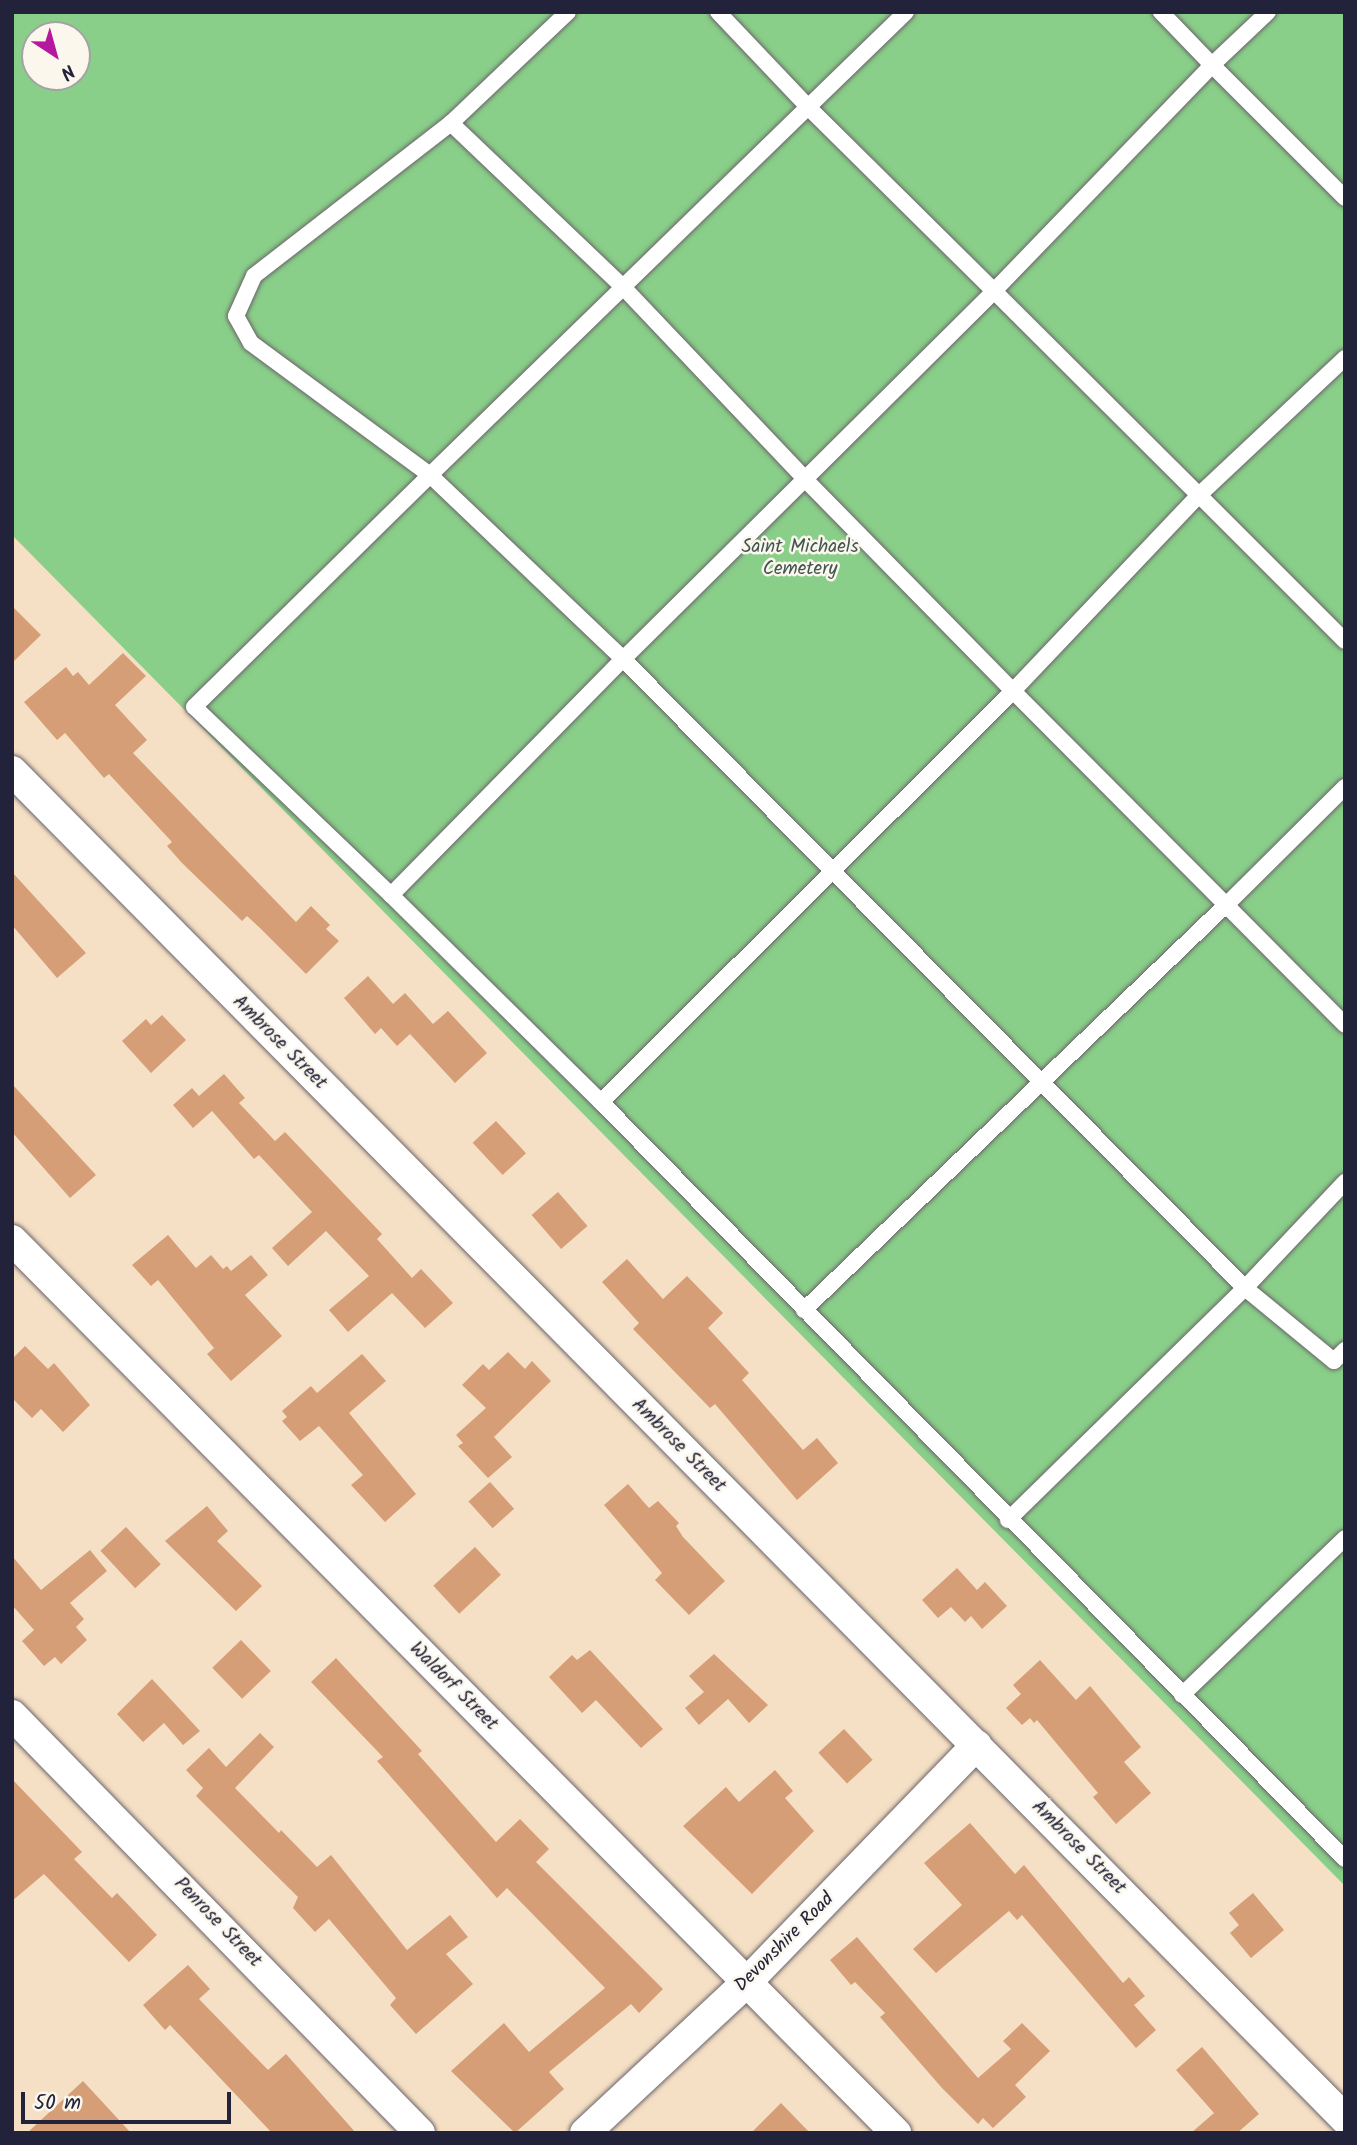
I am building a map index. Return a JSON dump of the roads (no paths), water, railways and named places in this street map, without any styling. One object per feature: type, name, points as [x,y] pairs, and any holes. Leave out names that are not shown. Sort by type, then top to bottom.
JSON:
[{"type":"street","name":"Ambrose Street","points":[[12,771],[1345,2119]]},
{"type":"street","name":"Waldorf Street","points":[[12,1240],[896,2133]]},
{"type":"street","name":"Penrose Street","points":[[12,1715],[420,2133]]},
{"type":"street","name":"Devonshire Road","points":[[585,2133],[747,1982],[977,1745]]},
{"type":"lane","points":[[568,12],[451,123],[254,276],[236,316],[251,343],[430,475],[624,659],[830,872],[1042,1080],[1244,1288],[1341,1361]]},
{"type":"lane","points":[[718,12],[808,107],[1345,641]]},
{"type":"lane","points":[[906,12],[194,707],[391,895],[601,1102],[1008,1520],[1345,1859]]},
{"type":"lane","points":[[1161,12],[1345,198]]},
{"type":"lane","points":[[391,895],[993,291],[1212,65],[1268,12]]},
{"type":"lane","points":[[451,123],[623,287],[805,479],[1345,1025]]},
{"type":"lane","points":[[601,1102],[1013,691],[1199,495],[1345,358]]},
{"type":"lane","points":[[803,1310],[1226,905],[1345,786]]},
{"type":"lane","points":[[1008,1520],[1244,1288],[1345,1182]]},
{"type":"lane","points":[[1182,1695],[1345,1538]]},
{"type":"park label","name":"Saint Michaels Cemetery","points":[[800,559]]}]
